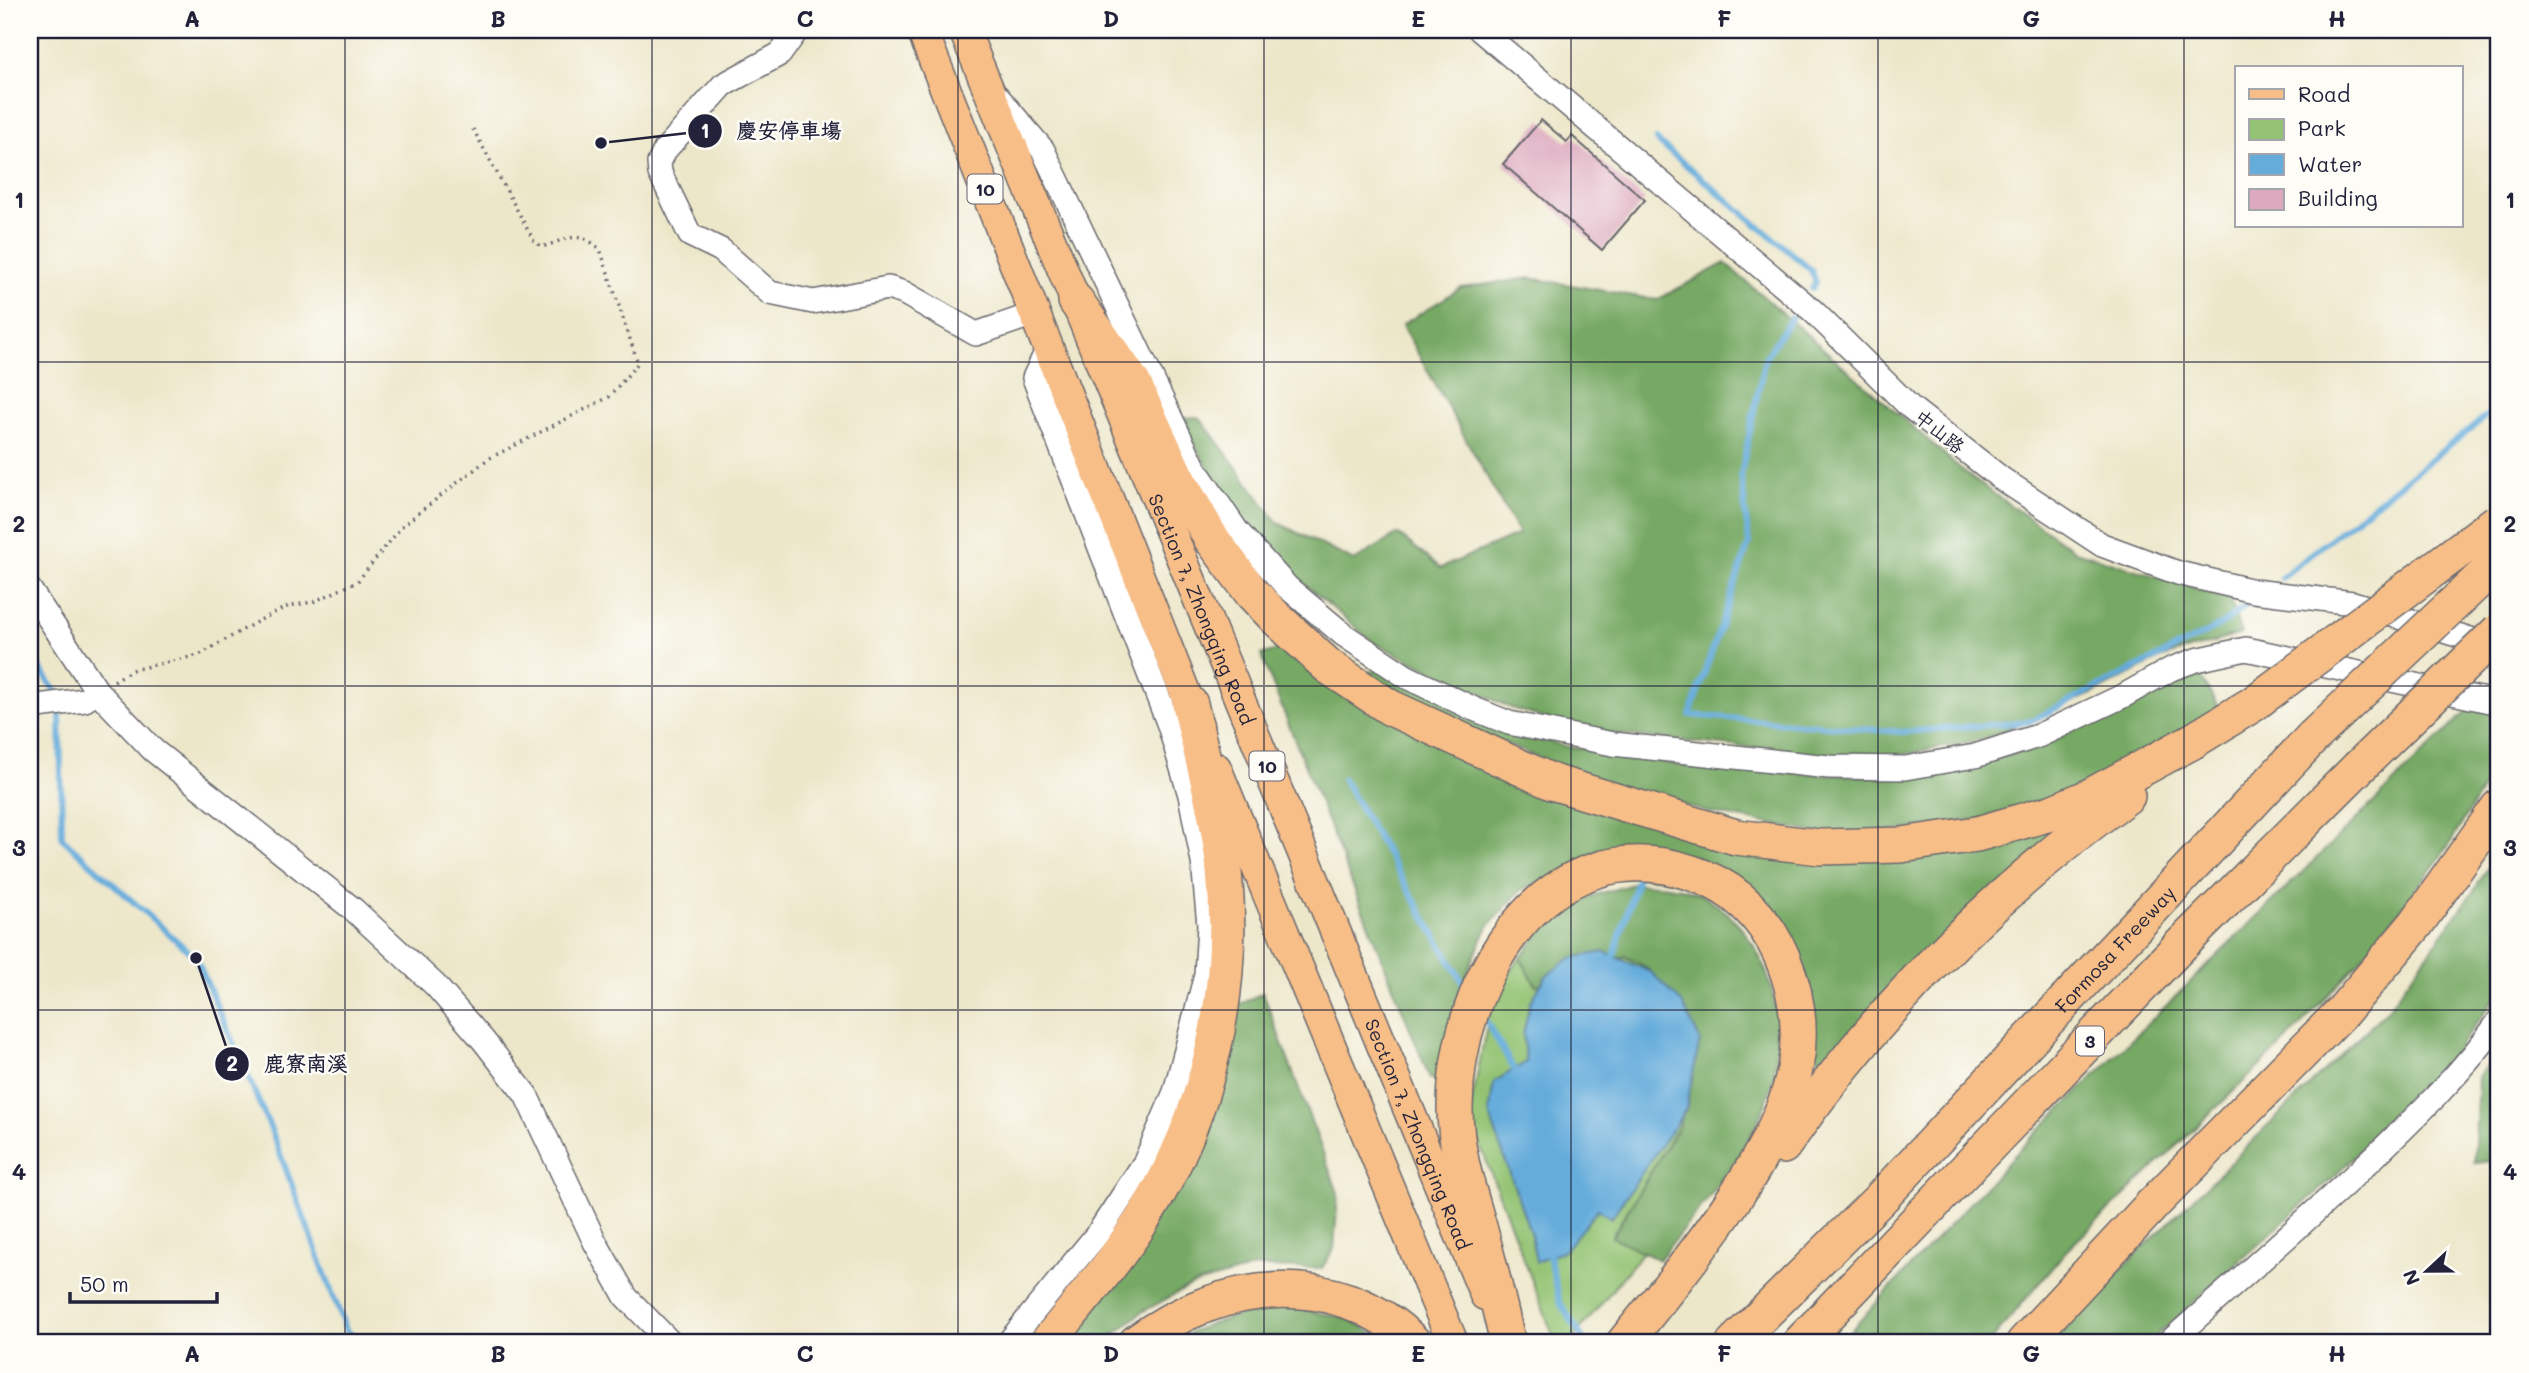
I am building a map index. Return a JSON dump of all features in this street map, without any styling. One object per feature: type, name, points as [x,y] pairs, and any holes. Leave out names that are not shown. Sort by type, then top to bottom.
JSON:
[{"type":"highway","points":[[1076,301],[1133,383],[1177,478],[1211,538],[1276,618],[1328,666],[1390,706],[1552,782],[1736,836],[1820,847],[1901,845],[1977,834],[2051,813],[2087,798],[2191,742],[2253,704],[2498,521]]},
{"type":"highway","name":"Formosa Freeway","points":[[1734,1343],[1879,1199],[2313,737],[2499,561]]},
{"type":"highway","name":"3","points":[[1800,1343],[2178,948],[2499,631]]},
{"type":"highway","points":[[1047,1343],[1144,1216],[1188,1131],[1211,1065],[1223,1003],[1227,938],[1224,870],[1190,704]]},
{"type":"highway","points":[[1715,1226],[1762,1177],[1809,1108],[1859,1045],[1944,951],[2045,859],[2168,766],[2191,742]]},
{"type":"highway","points":[[2024,1343],[2153,1204],[2343,1011],[2416,924],[2499,807]]},
{"type":"highway","points":[[1506,1343],[1464,1178],[1455,1110],[1459,1060],[1471,1012],[1481,985],[1509,935],[1538,902],[1575,879],[1596,871],[1639,864],[1671,867],[1703,877],[1741,898],[1755,913],[1786,967],[1799,1027],[1790,1090],[1766,1145],[1715,1226],[1624,1343]]},
{"type":"highway","points":[[1136,1343],[1203,1306],[1276,1289],[1318,1292],[1359,1304],[1397,1327],[1415,1343]]},
{"type":"main road","name":"10","points":[[922,30],[1190,704],[1453,1343]]},
{"type":"main road","name":"Section 7, Zhongqing Road","points":[[964,30],[1506,1343]]},
{"type":"street","points":[[797,30],[780,54],[723,85],[665,150],[659,163],[660,173],[691,235],[721,250],[770,293],[782,298],[813,302],[888,288],[904,293],[976,334],[1034,314]]},
{"type":"street","name":"中山路","points":[[1480,30],[1813,311],[1910,407],[2002,479],[2102,545],[2178,573],[2254,591],[2353,603],[2499,648]]},
{"type":"street","points":[[988,86],[1043,150],[1195,469],[1237,531],[1287,587],[1344,635],[1406,677],[1474,709],[1509,723],[1613,744],[1829,767],[1905,768],[1975,756],[2038,736],[2125,695],[2171,669],[2221,653],[2246,649],[2499,703]]},
{"type":"street","points":[[1008,1343],[1099,1233],[1145,1162],[1175,1093],[1206,975],[1209,925],[1203,862],[1190,795],[1169,725],[1034,378],[1048,348]]},
{"type":"street","points":[[30,590],[91,695],[153,750],[354,910],[435,985],[467,1021],[526,1095],[595,1242],[626,1297],[671,1343]]},
{"type":"street","points":[[37,706],[91,695]]},
{"type":"street","points":[[2168,1343],[2320,1208],[2403,1129],[2480,1048],[2499,1021]]},
{"type":"path","points":[[91,695],[132,670],[199,655],[289,606],[313,602],[357,582],[403,525],[488,459],[609,397],[638,363],[600,249],[586,237],[576,236],[541,247],[534,240],[473,129]]},
{"type":"green space","points":[[1725,263],[1969,476],[2075,551],[2230,599],[2241,634],[2163,657],[2094,693],[1981,740],[1873,760],[1585,731],[1511,708],[1374,643],[1277,561],[1221,491],[1180,418],[1199,417],[1278,523],[1354,561],[1398,534],[1441,568],[1519,534],[1402,325],[1461,288],[1530,278],[1657,300]]},
{"type":"green space","points":[[1286,647],[1338,691],[1765,853],[2058,822],[2062,833],[1826,1065],[1809,1049],[1742,888],[1572,868],[1522,889],[1488,926],[1451,1018],[1445,1078],[1430,1079],[1261,655]]},
{"type":"green space","points":[[2196,669],[2220,710],[2084,786],[1995,817],[1845,838],[1707,812],[1576,774],[1441,716],[1361,672],[1387,670],[1559,745],[1694,768],[1864,776],[1946,775],[2048,743]]},
{"type":"green space","points":[[2475,703],[2499,715],[2499,761],[2448,847],[2369,951],[2282,1045],[2066,1251],[1989,1343],[1839,1343],[2027,1142]]},
{"type":"green space","points":[[2499,849],[2499,994],[2447,1062],[2335,1176],[2148,1343],[2053,1343],[2115,1275],[2386,1011],[2475,889]]},
{"type":"green space","points":[[1633,884],[1685,889],[1701,895],[1726,912],[1747,935],[1762,961],[1772,990],[1777,1020],[1777,1052],[1763,1111],[1742,1151],[1716,1189],[1659,1260],[1612,1237],[1679,1125],[1692,1068],[1676,1002],[1647,968],[1625,956],[1588,966],[1561,989],[1536,985],[1520,958],[1549,920],[1592,896]]},
{"type":"green space","points":[[1625,956],[1647,968],[1676,1002],[1692,1068],[1679,1125],[1612,1236],[1643,1252],[1569,1343],[1556,1343],[1469,1116],[1492,1000],[1520,958],[1536,985]]},
{"type":"green space","points":[[1263,993],[1338,1193],[1334,1249],[1322,1268],[1256,1267],[1192,1285],[1142,1312],[1104,1343],[1062,1343],[1236,1006]]},
{"type":"green space","points":[[2499,1047],[2499,1160],[2474,1163],[2478,1077]]},
{"type":"green space","points":[[1276,1305],[1348,1318],[1389,1343],[1170,1343],[1209,1324]]},
{"type":"water","points":[[1604,952],[1651,972],[1682,1003],[1700,1040],[1686,1109],[1611,1218],[1598,1209],[1564,1251],[1536,1262],[1531,1235],[1489,1113],[1494,1082],[1526,1062],[1523,1035],[1530,1003],[1546,976],[1571,958]]},
{"type":"building","points":[[1541,120],[1567,142],[1572,136],[1645,200],[1602,250],[1503,164]]},
{"type":"waterway","points":[[1656,140],[1811,270],[1816,282],[1812,288]]},
{"type":"waterway","points":[[1792,317],[1765,358],[1741,474],[1749,543],[1690,715],[1903,732],[2028,722],[2218,627],[2246,606]]},
{"type":"waterway","points":[[2281,578],[2499,406]]},
{"type":"waterway","points":[[30,652],[59,697]]},
{"type":"waterway","points":[[60,708],[62,838],[196,958],[272,1132],[346,1330],[362,1343]]},
{"type":"waterway","points":[[1343,779],[1467,989]]},
{"type":"waterway","points":[[1612,962],[1638,877]]},
{"type":"waterway","points":[[1483,1016],[1518,1076]]},
{"type":"waterway","points":[[1548,1251],[1560,1303],[1586,1343]]},
{"type":"place","name":"慶安停車塲","points":[[601,143]]},
{"type":"place","name":"鹿寮南溪","points":[[196,958]]}]
